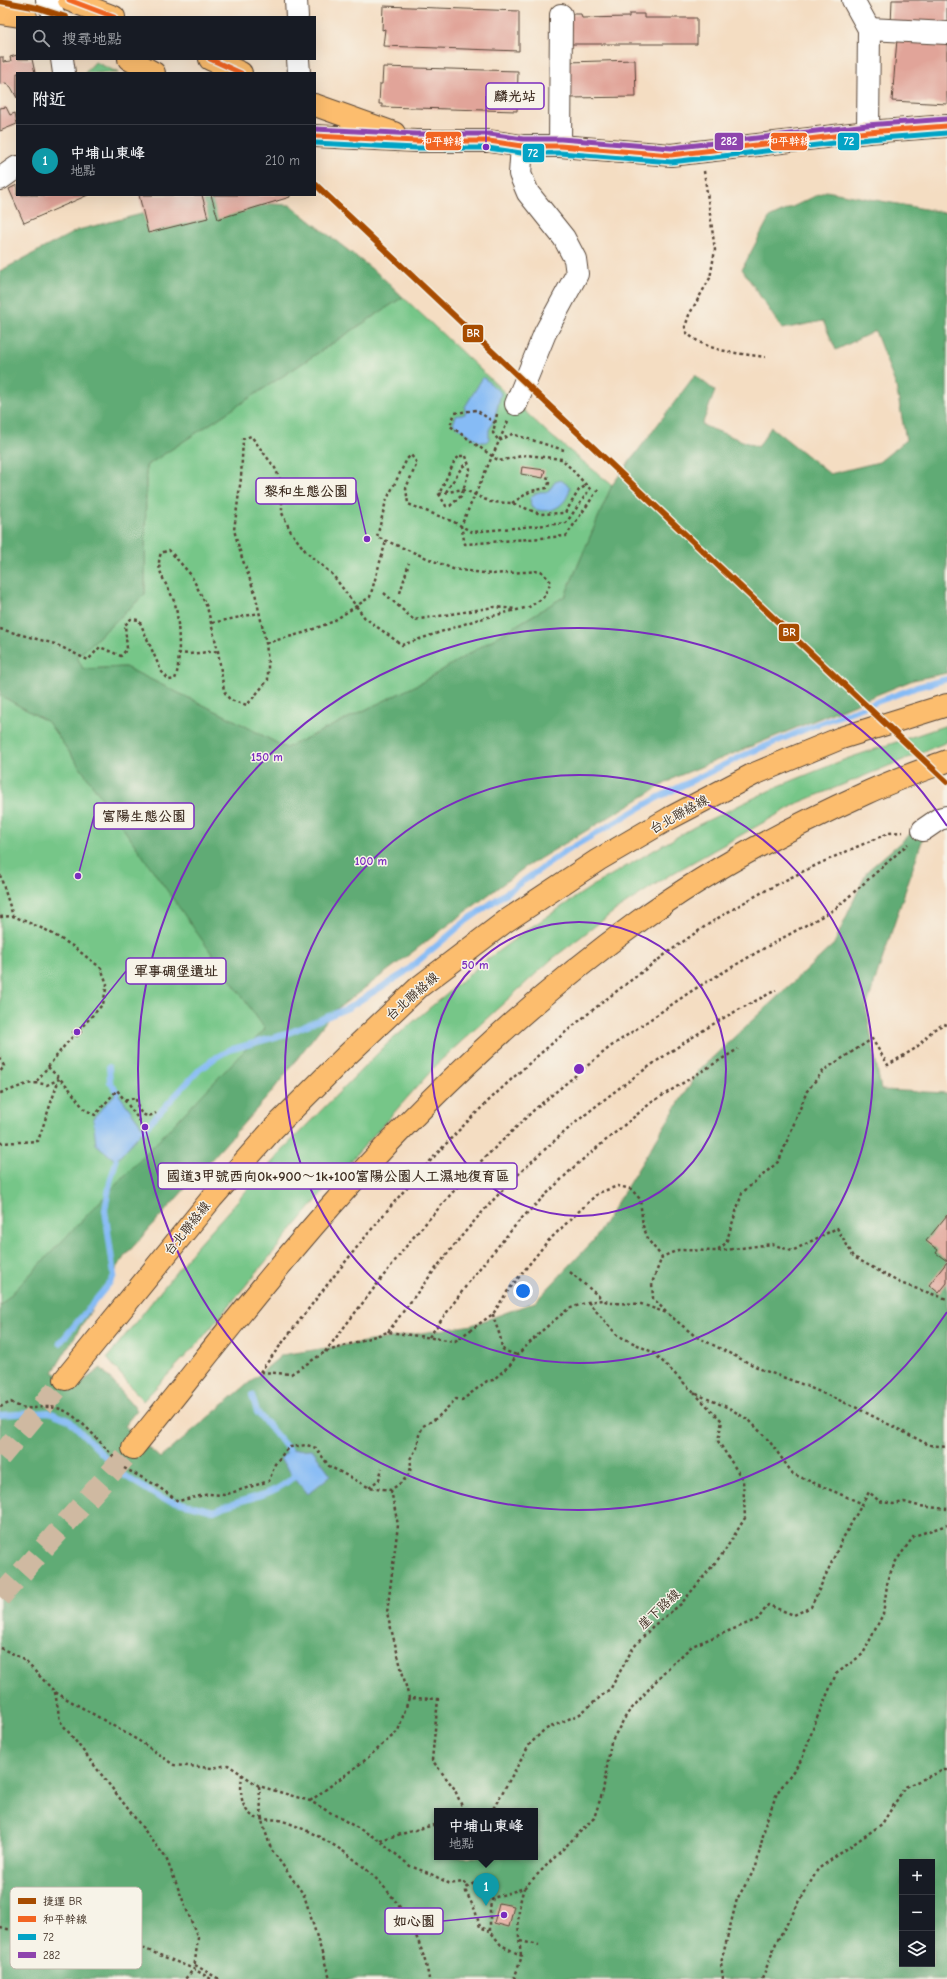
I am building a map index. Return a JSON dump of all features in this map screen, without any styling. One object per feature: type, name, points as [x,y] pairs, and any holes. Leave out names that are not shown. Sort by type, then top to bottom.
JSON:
[{"type":"main road","points":[[69,0],[111,16]]},
{"type":"main road","points":[[0,13],[20,16]]},
{"type":"main road","points":[[131,60],[152,72]]},
{"type":"main road","points":[[212,60],[239,72]]},
{"type":"main road","points":[[316,104],[416,141]]},
{"type":"main road","points":[[316,136],[416,141],[489,141],[522,146],[560,146],[671,155],[868,132],[947,126]]},
{"type":"main road","name":"台北聯絡線","points":[[65,1379],[212,1198],[273,1129],[345,1057],[431,977],[506,920],[598,860],[670,818],[754,774],[841,738],[947,705]]},
{"type":"main road","points":[[134,1448],[290,1254],[347,1187],[413,1118],[480,1054],[556,986],[640,920],[707,876],[788,832],[867,792],[947,761]]},
{"type":"street","points":[[47,0],[54,16]]},
{"type":"street","points":[[296,0],[297,16]]},
{"type":"street","points":[[853,0],[869,29],[868,132]]},
{"type":"street","points":[[560,146],[561,15]]},
{"type":"street","points":[[869,29],[947,33]]},
{"type":"street","points":[[62,60],[64,72]]},
{"type":"street","points":[[298,60],[299,72]]},
{"type":"street","points":[[516,404],[545,333],[577,274],[575,259],[564,238],[528,193],[520,174],[522,146]]},
{"type":"street","points":[[0,179],[16,168]]},
{"type":"street","points":[[923,830],[939,819],[947,817]]},
{"type":"path","points":[[702,152],[715,250],[710,278],[689,315],[685,327],[686,332],[701,344],[730,352],[765,357]]},
{"type":"path","points":[[516,404],[461,526],[465,544],[566,536],[599,488]]},
{"type":"path","points":[[0,628],[55,644],[88,660],[100,647],[121,656],[127,649],[125,625],[131,619],[139,620],[161,671],[169,680],[175,679],[177,675],[178,653],[176,607],[158,566],[161,553],[169,550],[191,575],[207,608],[218,651],[224,691],[230,700],[246,705],[268,680],[266,642],[255,593],[242,558],[234,530],[241,478],[243,439],[251,436],[275,468],[282,484],[282,513],[291,532],[307,553],[332,574],[365,618],[402,645],[476,620],[528,607],[543,598],[551,582],[541,570],[491,574],[453,569],[416,552],[377,537],[386,501],[407,459],[411,455],[417,463],[406,488],[408,504],[472,532],[566,523],[590,489],[562,459],[526,455],[499,461],[450,426],[455,413],[476,410],[495,422],[493,433],[499,441]]},
{"type":"path","points":[[499,441],[512,434],[564,450]]},
{"type":"path","points":[[460,456],[466,456],[470,469],[461,496],[450,506],[446,506],[439,494],[456,460],[460,456]]},
{"type":"path","points":[[446,492],[462,467],[468,463]]},
{"type":"path","points":[[512,503],[531,491],[546,488],[549,483],[547,476]]},
{"type":"path","points":[[439,494],[463,489],[490,502],[512,503],[540,514],[565,513],[579,490],[587,485]]},
{"type":"path","points":[[266,642],[332,622],[357,607],[370,597],[386,541]]},
{"type":"path","points":[[400,594],[409,563]]},
{"type":"path","points":[[384,593],[414,620],[495,607],[518,609]]},
{"type":"path","points":[[212,623],[259,613]]},
{"type":"path","points":[[178,653],[189,654],[218,651]]},
{"type":"path","points":[[325,1352],[356,1310],[426,1223],[472,1170],[535,1109],[610,1047],[694,990],[761,950],[835,909],[923,830]]},
{"type":"path","points":[[662,1257],[650,1241],[644,1226],[640,1199],[631,1189],[618,1186],[598,1193],[547,1242],[507,1292],[493,1314],[455,1341],[388,1332],[325,1352],[291,1374],[260,1372],[382,1217],[444,1145],[509,1082],[583,1017],[666,954],[732,909],[810,867],[889,833]]},
{"type":"path","points":[[0,875],[13,916]]},
{"type":"path","points":[[0,917],[13,916],[46,930],[71,945],[101,968],[107,984],[103,1004],[65,1045],[36,1082]]},
{"type":"path","points":[[388,1332],[444,1259],[497,1196],[553,1141],[632,1078],[716,1022],[776,990]]},
{"type":"path","points":[[716,1251],[726,1243],[742,1193],[780,1161],[807,1091],[824,1070],[872,1039],[888,1065],[916,1048],[934,1030],[944,1024],[947,1025]]},
{"type":"path","points":[[429,1337],[474,1275],[520,1220],[575,1166],[652,1102],[738,1049]]},
{"type":"path","points":[[0,1058],[4,1066],[0,1072]]},
{"type":"path","points":[[48,1067],[84,1109],[95,1115],[117,1090],[140,1121]]},
{"type":"path","points":[[0,1093],[25,1084],[36,1082],[47,1085],[59,1079]]},
{"type":"path","points":[[0,1144],[38,1141],[59,1079]]},
{"type":"path","points":[[125,1100],[136,1098],[138,1110],[141,1114],[146,1116],[156,1113]]},
{"type":"path","points":[[947,1299],[900,1283],[854,1256],[837,1228],[792,1251],[772,1244],[716,1251],[678,1250],[662,1257],[652,1283],[653,1298],[667,1313],[695,1336],[756,1367],[799,1383],[855,1407],[929,1445],[947,1447]]},
{"type":"path","points":[[570,1272],[602,1300],[610,1303],[641,1304],[667,1313]]},
{"type":"path","points":[[286,1450],[290,1447],[307,1445],[316,1448],[329,1466],[368,1487],[392,1490],[408,1477],[412,1466],[410,1458],[417,1448],[419,1435],[423,1426],[438,1418],[456,1399],[462,1400],[487,1381],[493,1380],[510,1365],[517,1355],[568,1309],[588,1302],[602,1300]]},
{"type":"path","points":[[588,1302],[617,1335],[654,1353],[694,1393],[729,1408],[750,1421],[770,1442],[793,1474],[861,1503]]},
{"type":"path","points":[[493,1314],[499,1333],[500,1346],[505,1351],[517,1355]]},
{"type":"path","name":"崖下路線","points":[[494,1808],[530,1744],[544,1730],[580,1714],[610,1688],[633,1648],[653,1626],[681,1604],[724,1552],[746,1518],[743,1480],[718,1441],[722,1421],[694,1393]]},
{"type":"path","points":[[368,1487],[379,1480],[382,1468]]},
{"type":"path","points":[[310,1801],[364,1761],[398,1730],[409,1698],[387,1612],[398,1525],[392,1490]]},
{"type":"path","points":[[514,1979],[522,1956],[517,1927],[519,1903],[524,1888],[594,1818],[603,1790],[611,1742],[627,1714],[664,1672],[692,1646],[758,1619],[768,1605],[794,1615],[811,1607],[842,1540],[861,1503],[869,1492],[879,1501],[893,1504],[904,1502],[919,1506],[947,1509]]},
{"type":"path","points":[[723,1979],[721,1964],[737,1899],[756,1867],[766,1822],[777,1792],[802,1759],[816,1718],[836,1674],[863,1654],[883,1614],[888,1578],[896,1561],[914,1536],[947,1525]]},
{"type":"path","points":[[0,1648],[16,1655],[26,1662],[55,1692],[141,1742],[174,1765],[212,1768],[228,1765],[259,1786],[310,1801],[379,1840],[392,1849],[410,1866],[431,1874],[450,1884],[462,1882],[469,1885]]},
{"type":"path","points":[[55,1692],[60,1721],[166,1858],[198,1938],[194,1969],[185,1979]]},
{"type":"path","points":[[409,1698],[438,1699],[432,1760],[454,1788],[463,1808]]},
{"type":"path","points":[[762,1979],[776,1944],[818,1869],[882,1824],[905,1787],[947,1770]]},
{"type":"path","points":[[242,1774],[240,1793],[248,1812],[262,1821],[278,1820],[334,1844],[379,1881],[399,1904],[414,1928],[429,1979]]},
{"type":"path","points":[[259,1786],[262,1821],[271,1849],[304,1895],[330,1979]]},
{"type":"path","points":[[379,1840],[434,1825]]},
{"type":"path","points":[[474,1883],[466,1888],[466,1892],[475,1910],[480,1927],[490,1931],[501,1945],[522,1956]]},
{"type":"path","points":[[490,1931],[490,1907],[493,1898],[524,1888]]},
{"type":"path","points":[[0,1928],[10,1929]]},
{"type":"path","points":[[520,1941],[539,1945]]},
{"type":"path","points":[[142,1949],[194,1969],[211,1979]]},
{"type":"path","points":[[195,1965],[219,1979]]},
{"type":"green space","points":[[95,62],[117,72],[86,72]]},
{"type":"green space","points":[[826,191],[947,213],[947,673],[913,680],[676,777],[524,868],[333,1012],[270,1094],[124,1257],[53,1372],[78,1385],[101,1368],[137,1410],[124,1426],[160,1458],[282,1355],[472,1325],[535,1302],[594,1240],[699,1070],[834,944],[867,871],[930,817],[866,1008],[881,1090],[947,1093],[947,1979],[0,1979],[0,1306],[265,1029],[48,722],[0,695],[0,271],[78,230],[197,200],[290,205],[381,276],[403,297],[146,466],[145,594],[77,657],[83,669],[125,667],[230,718],[286,748],[419,684],[565,596],[612,485],[695,375],[715,391],[702,425],[758,447],[771,427],[830,474],[879,462],[906,440],[896,386],[875,331],[836,350],[823,321],[782,329],[742,269],[769,218]]},
{"type":"green space","points":[[403,297],[549,434],[612,485],[565,596],[419,684],[286,748],[230,718],[125,667],[83,669],[77,657],[145,594],[146,466]]},
{"type":"green space","points":[[0,695],[48,722],[266,1029],[0,1306]]},
{"type":"green space","points":[[947,725],[947,742],[798,803],[668,876],[616,910],[552,959],[440,1061],[325,1190],[198,1343],[143,1401],[107,1358],[196,1247],[292,1140],[387,1044],[485,961],[527,930],[594,885],[694,827],[779,786],[846,759]]},
{"type":"water","points":[[483,377],[501,393],[495,417],[489,430],[489,439],[486,442],[480,442],[453,424],[456,416],[465,414],[465,407]]},
{"type":"water","points":[[561,480],[570,487],[565,500],[561,504],[556,508],[544,511],[531,507],[530,498],[532,496],[538,492],[548,492],[555,482]]},
{"type":"water","points":[[117,1092],[144,1129],[116,1161],[96,1144],[93,1118]]},
{"type":"water","points":[[312,1449],[331,1475],[308,1494],[280,1459],[289,1450]]},
{"type":"building","points":[[892,0],[947,0],[947,26],[891,26]]},
{"type":"building","points":[[383,6],[519,11],[519,51],[383,46],[385,29],[382,30]]},
{"type":"building","points":[[568,14],[581,14],[582,18],[629,17],[629,14],[644,14],[644,18],[697,18],[697,44],[568,44]]},
{"type":"building","points":[[897,39],[947,42],[947,104],[892,101]]},
{"type":"building","points":[[16,55],[16,60],[32,60],[35,72],[16,72],[16,96],[11,87],[6,83],[0,84],[0,57],[3,57],[3,62],[11,61],[10,57]]},
{"type":"building","points":[[635,60],[636,97],[569,98],[568,62]]},
{"type":"building","points":[[383,67],[518,71],[517,111],[382,107],[382,104],[379,104]]},
{"type":"building","points":[[6,107],[10,115],[15,113],[16,124],[0,131],[0,108]]},
{"type":"building","points":[[16,186],[16,196],[86,196],[24,223],[9,189]]},
{"type":"building","points":[[139,196],[202,196],[208,218],[148,233]]},
{"type":"building","points":[[211,196],[290,196],[290,197],[218,219]]},
{"type":"building","points":[[522,467],[545,470],[543,478],[521,474]]},
{"type":"building","points":[[77,1028],[82,1032],[77,1037],[72,1032]]},
{"type":"building","points":[[947,1215],[947,1261],[936,1253],[938,1250],[926,1241]]},
{"type":"building","points":[[947,1262],[947,1283],[939,1293],[929,1285]]},
{"type":"building","points":[[499,1903],[514,1906],[509,1927],[494,1923]]},
{"type":"waterway","points":[[144,1129],[200,1069],[215,1058],[229,1050],[286,1034],[348,1008],[404,973],[466,921],[566,851],[657,798],[742,756],[815,725],[917,687],[947,679]]},
{"type":"waterway","points":[[109,1067],[110,1082],[117,1092]]},
{"type":"waterway","points":[[60,1343],[112,1280],[114,1275],[105,1210],[110,1182],[116,1161]]},
{"type":"waterway","points":[[252,1395],[257,1412],[289,1450]]},
{"type":"waterway","points":[[0,1415],[49,1412],[69,1420],[122,1474],[160,1498],[214,1511],[276,1489],[294,1476]]},
{"type":"tunnel","points":[[0,1457],[65,1379]]},
{"type":"tunnel","points":[[0,1597],[133,1448]]},
{"type":"metro line","name":"BR","points":[[0,1],[38,8],[63,16]]},
{"type":"metro line","name":"BR","points":[[316,185],[947,782]]},
{"type":"transit line","name":"和平幹線","points":[[69,0],[111,16]]},
{"type":"transit line","name":"和平幹線","points":[[212,60],[239,72]]},
{"type":"transit line","name":"282","points":[[316,129],[416,134],[490,134],[523,139],[561,139],[671,148],[867,125],[946,119]]},
{"type":"transit line","name":"和平幹線","points":[[316,136],[416,141],[489,141],[522,146],[560,146],[671,155],[868,132],[947,126]]},
{"type":"transit line","name":"72","points":[[316,143],[416,148],[488,148],[521,153],[560,153],[671,162],[869,139],[947,133]]},
{"type":"place","name":"麟光站","points":[[486,147]]},
{"type":"place","name":"黎和生態公園","points":[[367,539]]},
{"type":"place","name":"富陽生態公園","points":[[78,876]]},
{"type":"place","name":"軍事碉堡遺址","points":[[77,1032]]},
{"type":"place","name":"國道3甲號西向0k+900～1k+100富陽公園人工濕地復育區","points":[[145,1127]]},
{"type":"place","name":"中埔山東峰","points":[[486,1906]]},
{"type":"place","name":"如心園","points":[[504,1915]]}]
